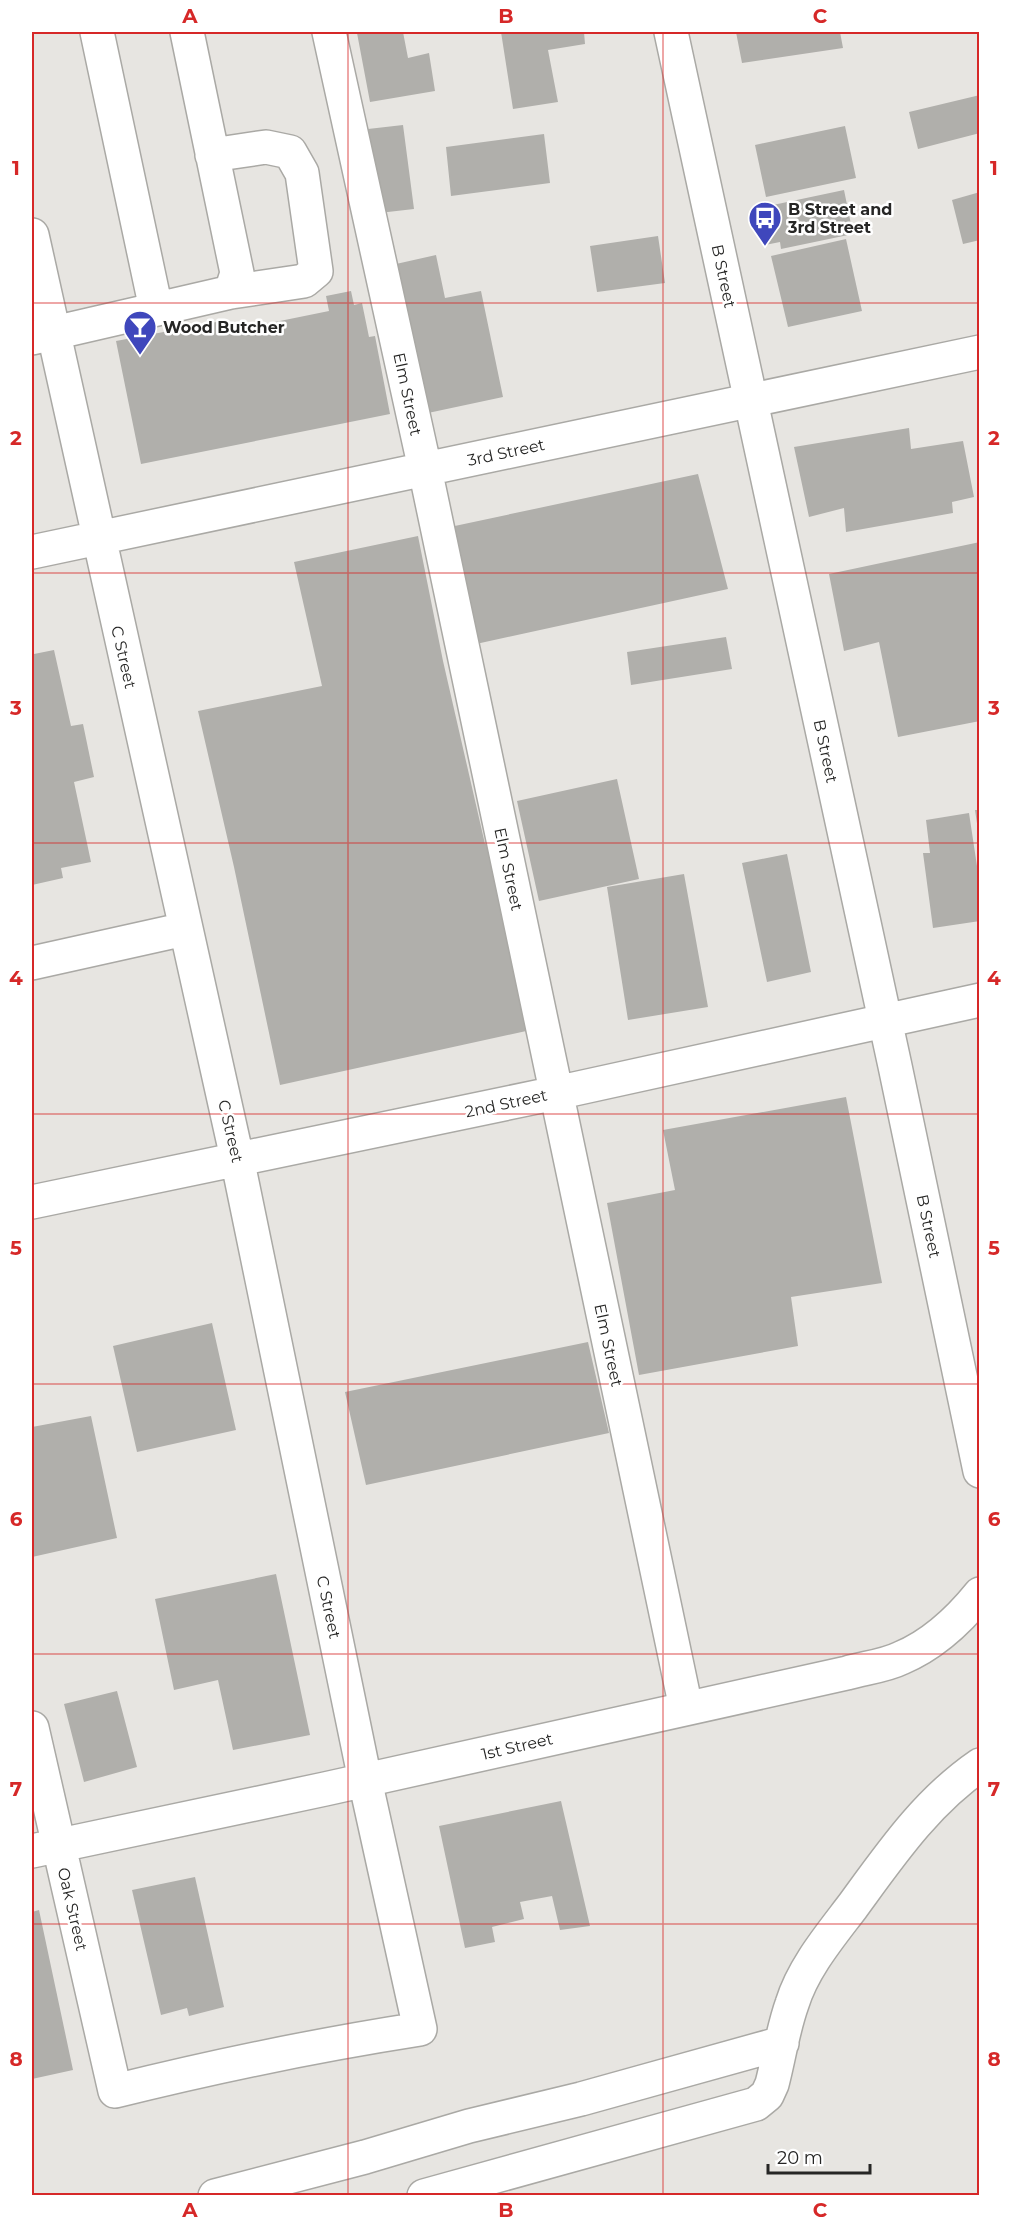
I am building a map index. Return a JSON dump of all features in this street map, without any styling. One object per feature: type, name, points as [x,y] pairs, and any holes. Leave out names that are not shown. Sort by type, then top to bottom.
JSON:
[{"type":"street","points":[[97,32],[156,309]]},
{"type":"street","points":[[186,32],[237,273],[231,292]]},
{"type":"street","name":"Elm Street","points":[[329,32],[425,470],[686,1708]]},
{"type":"street","name":"B Street","points":[[671,32],[885,1019],[980,1471]]},
{"type":"street","points":[[42,336],[231,292],[304,281],[316,272],[302,173],[290,152],[266,147],[212,155]]},
{"type":"street","name":"C Street","points":[[32,235],[42,336],[97,538],[237,1158],[365,1780],[420,2030],[328,2043],[199,2070],[115,2091]]},
{"type":"street","name":"3rd Street","points":[[32,552],[980,352]]},
{"type":"street","points":[[32,963],[185,929]]},
{"type":"street","name":"2nd Street","points":[[32,1202],[556,1093],[980,1000]]},
{"type":"street","name":"1st Street","points":[[45,1848],[847,1673],[901,1658],[936,1637],[964,1615],[980,1594]]},
{"type":"street","name":"Oak Street","points":[[32,1728],[45,1848],[115,2091]]},
{"type":"street","points":[[424,2196],[756,2104],[767,2095],[772,2084],[792,2004],[803,1978],[836,1928],[924,1812],[960,1778],[980,1765]]},
{"type":"street","points":[[215,2196],[782,2043]]},
{"type":"building","points":[[403,32],[408,58],[429,53],[435,91],[370,102],[357,33]]},
{"type":"building","points":[[501,32],[584,32],[585,44],[548,50],[558,102],[513,109]]},
{"type":"building","points":[[736,32],[840,32],[843,48],[742,63]]},
{"type":"building","points":[[980,95],[980,133],[918,149],[909,112]]},
{"type":"building","points":[[403,125],[414,209],[379,213],[368,129]]},
{"type":"building","points":[[845,126],[856,178],[766,197],[755,145]]},
{"type":"building","points":[[544,134],[550,183],[451,196],[446,147]]},
{"type":"building","points":[[844,190],[853,234],[781,249],[780,242],[765,245],[759,214],[774,210],[773,205]]},
{"type":"building","points":[[980,192],[980,240],[963,244],[952,200]]},
{"type":"building","points":[[658,236],[665,283],[597,292],[590,246]]},
{"type":"building","points":[[846,239],[862,311],[788,327],[771,256]]},
{"type":"building","points":[[436,255],[445,298],[481,291],[503,397],[428,413],[396,264]]},
{"type":"building","points":[[351,291],[354,305],[362,303],[369,337],[375,336],[390,414],[141,464],[116,341],[227,320],[230,331],[329,311],[326,296]]},
{"type":"building","points":[[909,428],[911,449],[963,441],[974,497],[952,502],[953,513],[846,532],[844,508],[809,517],[794,447]]},
{"type":"building","points":[[698,474],[728,589],[476,644],[450,527]]},
{"type":"building","points":[[418,536],[443,661],[485,844],[499,841],[540,1028],[280,1085],[198,711],[322,686],[294,562]]},
{"type":"building","points":[[980,542],[980,721],[898,737],[879,642],[844,651],[829,574]]},
{"type":"building","points":[[726,637],[732,669],[631,685],[627,652]]},
{"type":"building","points":[[32,647],[34,654],[54,650],[71,726],[83,724],[94,777],[74,782],[91,862],[61,868],[63,878],[32,885]]},
{"type":"building","points":[[617,779],[639,879],[539,901],[517,801]]},
{"type":"building","points":[[975,810],[980,810],[980,830],[978,830]]},
{"type":"building","points":[[969,813],[980,886],[980,921],[933,928],[923,853],[930,853],[926,820]]},
{"type":"building","points":[[787,854],[811,972],[767,982],[742,863]]},
{"type":"building","points":[[684,874],[708,1007],[628,1020],[607,887]]},
{"type":"building","points":[[846,1097],[882,1283],[791,1297],[798,1346],[639,1375],[607,1203],[675,1190],[663,1130]]},
{"type":"building","points":[[212,1323],[236,1430],[137,1452],[113,1346]]},
{"type":"building","points":[[588,1342],[609,1433],[366,1485],[345,1392]]},
{"type":"building","points":[[91,1416],[117,1538],[32,1557],[32,1427]]},
{"type":"building","points":[[276,1574],[310,1735],[233,1750],[218,1680],[174,1690],[155,1599]]},
{"type":"building","points":[[117,1691],[137,1767],[84,1782],[64,1704]]},
{"type":"building","points":[[561,1801],[590,1926],[560,1930],[552,1896],[520,1902],[524,1919],[492,1927],[495,1942],[465,1948],[439,1826]]},
{"type":"building","points":[[195,1877],[224,2007],[189,2016],[187,2008],[161,2015],[132,1890]]},
{"type":"building","points":[[39,1910],[73,2070],[32,2079],[32,1912]]},
{"type":"place","name":"B Street and 3rd Street","points":[[765,247]]},
{"type":"place","name":"Wood Butcher","points":[[140,356]]}]
